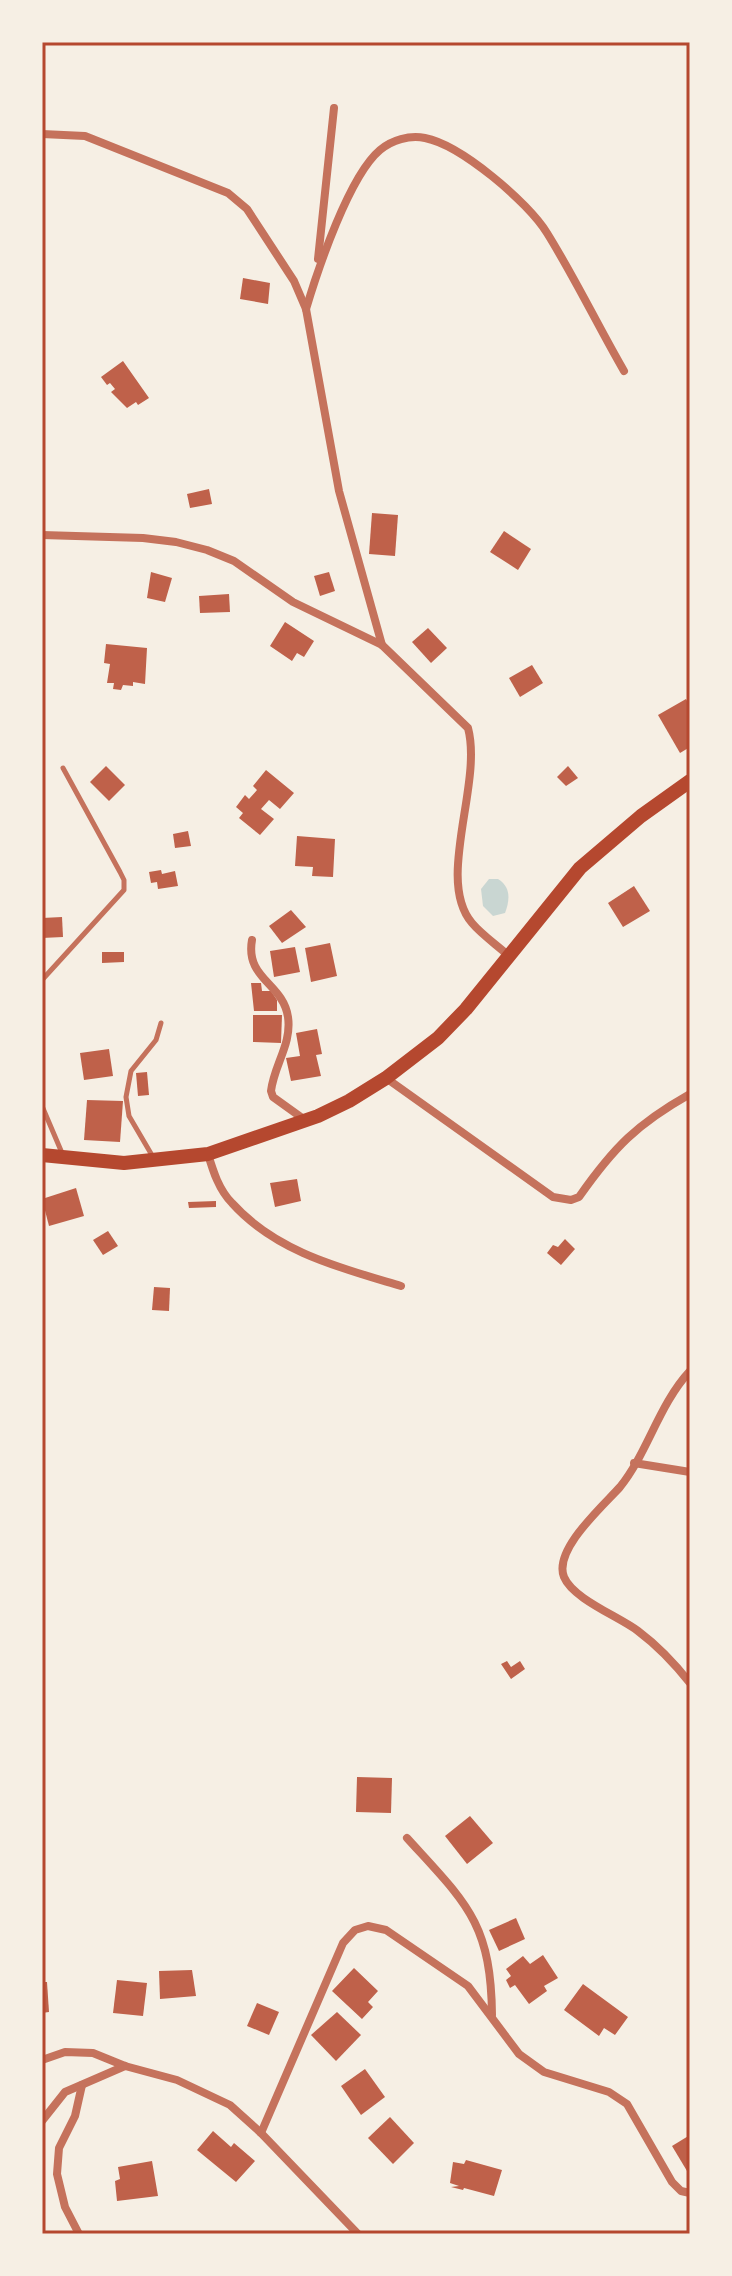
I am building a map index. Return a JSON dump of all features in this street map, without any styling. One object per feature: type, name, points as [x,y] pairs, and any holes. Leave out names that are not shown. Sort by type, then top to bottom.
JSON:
[{"type":"main road","points":[[42,1155],[124,1163],[208,1154],[306,1120],[349,1101],[386,1078],[438,1038],[510,957],[580,868],[641,816],[690,781]]},
{"type":"street","points":[[317,272],[334,108]]},
{"type":"street","points":[[42,134],[85,136],[228,193],[247,209],[294,281],[306,309],[339,491],[382,645]]},
{"type":"street","points":[[306,309],[317,272],[362,172],[379,151],[397,139],[422,137],[443,143],[509,190],[546,231],[624,371]]},
{"type":"street","points":[[42,535],[143,538],[207,550],[234,561],[293,602],[382,645],[468,728],[472,764],[458,860],[459,889],[471,922],[510,957]]},
{"type":"street","points":[[252,940],[250,952],[256,971],[285,1001],[288,1021],[287,1040],[271,1091],[273,1097],[306,1120]]},
{"type":"street","points":[[386,1078],[553,1197],[563,1200],[579,1197],[630,1133],[690,1094]]},
{"type":"street","points":[[208,1154],[215,1176],[230,1202],[257,1226],[322,1262],[401,1286]]},
{"type":"street","points":[[690,1371],[657,1420],[623,1482],[570,1544],[565,1555],[563,1576],[580,1594],[637,1630],[672,1660],[690,1683]]},
{"type":"street","points":[[634,1463],[690,1472]]},
{"type":"street","points":[[407,1838],[462,1899],[479,1928],[492,1982],[492,2015]]},
{"type":"street","points":[[261,2133],[343,1943],[355,1930],[368,1926],[386,1930],[468,1986],[519,2054],[544,2072],[609,2092],[627,2104],[672,2182],[681,2191],[690,2193]]},
{"type":"street","points":[[42,2060],[65,2052],[93,2053],[125,2066],[158,2073],[230,2105],[358,2234]]},
{"type":"street","points":[[42,2121],[65,2092],[125,2066]]},
{"type":"street","points":[[79,2234],[65,2207],[57,2174],[59,2148],[75,2116],[82,2085]]},
{"type":"lane","points":[[42,980],[124,890],[124,880],[63,768]]},
{"type":"lane","points":[[154,1158],[129,1116],[126,1097],[131,1071],[156,1040],[161,1023]]},
{"type":"lane","points":[[42,1106],[64,1158]]},
{"type":"shaded area","points":[[489,879],[498,879],[507,890],[505,913],[493,916],[483,906],[481,889]]},
{"type":"building","points":[[243,278],[270,283],[268,304],[240,299]]},
{"type":"building","points":[[123,361],[149,398],[127,408],[111,392],[115,389],[110,383],[107,385],[101,377]]},
{"type":"building","points":[[209,489],[212,504],[190,508],[187,494]]},
{"type":"building","points":[[372,513],[398,515],[395,556],[369,554]]},
{"type":"building","points":[[504,531],[531,549],[518,570],[490,552]]},
{"type":"building","points":[[151,572],[172,578],[165,602],[147,598]]},
{"type":"building","points":[[329,572],[335,591],[320,596],[314,576]]},
{"type":"building","points":[[229,594],[230,612],[200,613],[199,596]]},
{"type":"building","points":[[285,622],[314,641],[304,657],[297,653],[292,661],[270,646]]},
{"type":"building","points":[[428,628],[447,648],[431,663],[412,642]]},
{"type":"building","points":[[106,644],[147,648],[145,684],[133,682],[133,686],[123,685],[121,690],[113,689],[114,683],[107,683],[110,664],[104,663]]},
{"type":"building","points":[[532,665],[543,683],[520,697],[509,678]]},
{"type":"building","points":[[686,699],[690,706],[690,747],[680,753],[658,715]]},
{"type":"building","points":[[106,766],[125,785],[109,801],[90,782]]},
{"type":"building","points":[[568,766],[578,778],[566,786],[557,777]]},
{"type":"building","points":[[266,770],[294,793],[280,809],[269,800],[261,809],[274,819],[260,835],[239,818],[243,813],[236,807],[245,795],[249,799],[257,790],[253,786]]},
{"type":"building","points":[[188,831],[191,846],[175,848],[173,834]]},
{"type":"building","points":[[297,836],[335,839],[333,877],[312,876],[313,867],[295,866]]},
{"type":"building","points":[[161,870],[162,874],[175,871],[178,886],[158,889],[157,882],[151,883],[149,872]]},
{"type":"building","points":[[634,886],[650,911],[623,927],[608,903]]},
{"type":"building","points":[[291,910],[306,927],[282,943],[269,926]]},
{"type":"building","points":[[62,917],[63,937],[42,938],[42,918]]},
{"type":"building","points":[[330,943],[337,976],[311,982],[305,948]]},
{"type":"building","points":[[295,947],[300,972],[274,977],[270,951]]},
{"type":"building","points":[[102,952],[124,952],[124,962],[102,963]]},
{"type":"building","points":[[251,983],[261,983],[262,991],[271,991],[277,1000],[277,1011],[254,1011]]},
{"type":"building","points":[[253,1015],[282,1015],[281,1043],[253,1042]]},
{"type":"building","points":[[317,1029],[322,1054],[316,1055],[321,1076],[291,1081],[286,1058],[300,1056],[296,1033]]},
{"type":"building","points":[[109,1049],[113,1076],[84,1080],[80,1053]]},
{"type":"building","points":[[147,1072],[149,1095],[138,1096],[136,1073]]},
{"type":"building","points":[[87,1100],[123,1101],[120,1142],[84,1140]]},
{"type":"building","points":[[297,1179],[301,1201],[275,1207],[270,1183]]},
{"type":"building","points":[[76,1188],[84,1216],[49,1226],[42,1199]]},
{"type":"building","points":[[216,1201],[216,1207],[189,1208],[188,1202]]},
{"type":"building","points":[[108,1231],[118,1246],[103,1255],[93,1240]]},
{"type":"building","points":[[565,1239],[575,1249],[561,1265],[547,1253],[553,1245],[558,1247]]},
{"type":"building","points":[[154,1287],[170,1288],[169,1311],[152,1310]]},
{"type":"building","points":[[507,1661],[511,1667],[520,1661],[525,1669],[511,1679],[501,1664]]},
{"type":"building","points":[[357,1777],[392,1778],[391,1813],[356,1812]]},
{"type":"building","points":[[470,1816],[493,1843],[467,1864],[445,1836]]},
{"type":"building","points":[[516,1918],[525,1939],[499,1951],[489,1930]]},
{"type":"building","points":[[543,1955],[558,1978],[544,1986],[547,1991],[529,2004],[515,1985],[510,1988],[506,1980],[511,1976],[506,1969],[523,1956],[530,1964]]},
{"type":"building","points":[[354,1968],[378,1991],[368,2002],[373,2007],[362,2019],[332,1991]]},
{"type":"building","points":[[192,1970],[196,1996],[160,1999],[159,1971]]},
{"type":"building","points":[[117,1980],[147,1983],[143,2016],[113,2013]]},
{"type":"building","points":[[42,1982],[47,1982],[49,2012],[42,2013]]},
{"type":"building","points":[[583,1984],[628,2017],[615,2035],[604,2028],[599,2036],[564,2010]]},
{"type":"building","points":[[257,2003],[279,2012],[269,2035],[247,2026]]},
{"type":"building","points":[[337,2012],[361,2035],[336,2061],[311,2035]]},
{"type":"building","points":[[365,2069],[385,2097],[361,2115],[341,2086]]},
{"type":"building","points":[[390,2117],[414,2143],[393,2164],[368,2138]]},
{"type":"building","points":[[213,2131],[231,2147],[234,2143],[255,2161],[236,2182],[197,2150]]},
{"type":"building","points":[[690,2135],[690,2170],[687,2171],[672,2146]]},
{"type":"building","points":[[466,2160],[502,2170],[494,2196],[451,2187],[459,2186],[450,2183],[453,2162],[464,2164]]},
{"type":"building","points":[[152,2161],[158,2196],[117,2201],[115,2181],[120,2179],[118,2167]]}]
